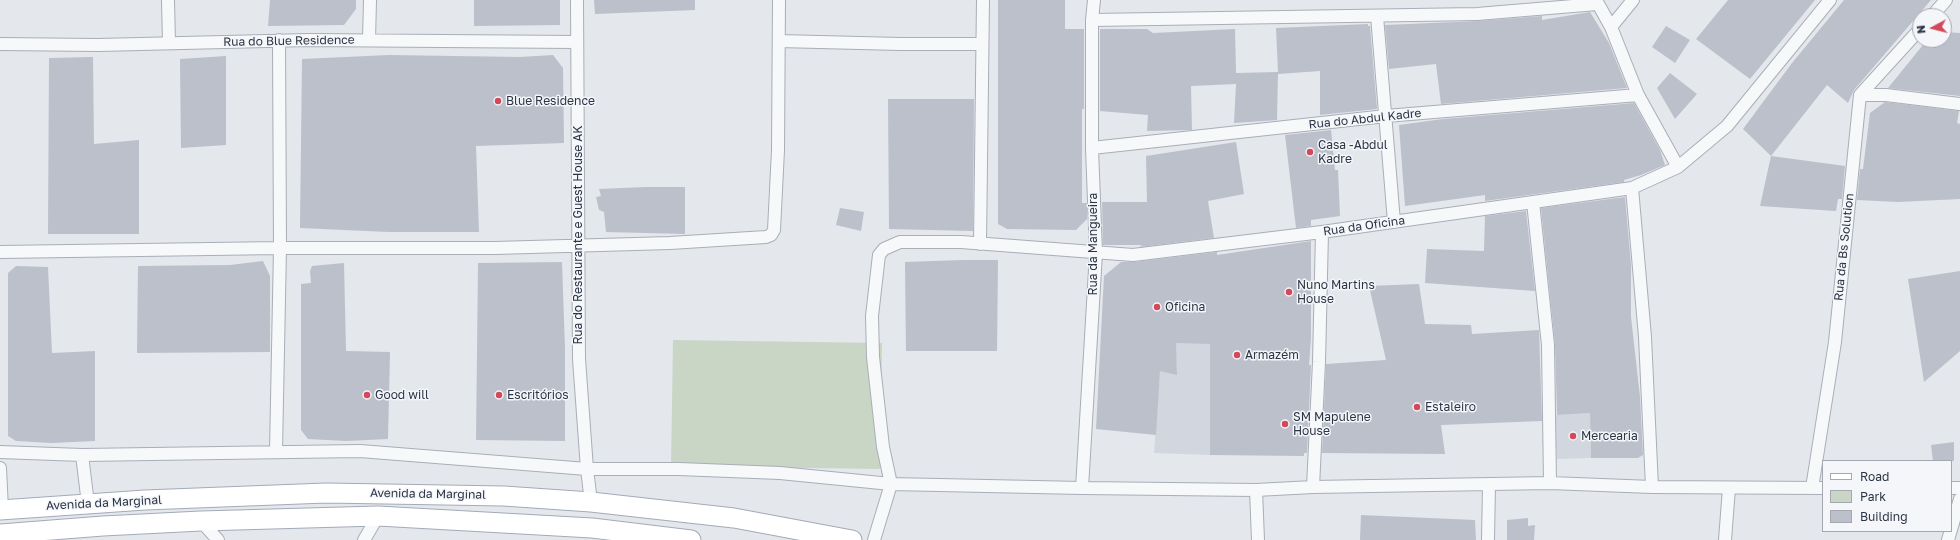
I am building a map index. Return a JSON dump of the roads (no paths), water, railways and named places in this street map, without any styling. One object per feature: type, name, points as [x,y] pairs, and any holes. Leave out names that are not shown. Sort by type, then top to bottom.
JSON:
[{"type":"main road","name":"Avenida da Marginal","points":[[1,510],[88,504],[326,493],[504,496],[591,502],[734,518],[852,540]]},
{"type":"main road","name":"Avenida da Marginal","points":[[0,534],[103,526],[201,521],[378,516],[592,528],[691,540]]},
{"type":"street","points":[[168,0],[168,43]]},
{"type":"street","points":[[369,40],[370,0]]},
{"type":"street","name":"Rua do Restaurante e Guest House AK","points":[[577,0],[577,245],[579,359],[587,469],[591,502]]},
{"type":"street","points":[[0,252],[280,248],[466,249],[670,243],[766,237],[771,235],[774,230],[778,150],[779,0]]},
{"type":"street","points":[[980,244],[983,0]]},
{"type":"street","name":"Rua da Mangueira","points":[[1082,488],[1096,253],[1092,148],[1092,20],[1094,0]]},
{"type":"street","points":[[1611,27],[1633,0]]},
{"type":"street","name":"Rua da Oficina","points":[[891,484],[883,447],[873,357],[872,316],[879,255],[884,249],[900,242],[980,244],[1133,255],[1322,232],[1632,188],[1678,167],[1727,126],[1830,0]]},
{"type":"street","points":[[1939,8],[1946,0]]},
{"type":"street","points":[[1092,20],[1477,14],[1596,2],[1611,27],[1638,95],[1678,167]]},
{"type":"street","points":[[1377,16],[1394,222]]},
{"type":"street","points":[[1860,95],[1912,38]]},
{"type":"street","points":[[276,451],[280,248],[279,40]]},
{"type":"street","name":"Rua do Blue Residence","points":[[0,44],[98,45],[279,40],[577,42]]},
{"type":"street","points":[[779,41],[900,44],[982,44]]},
{"type":"street","name":"Rua do Abdul Kadre","points":[[1092,148],[1386,116],[1638,95]]},
{"type":"street","points":[[1860,95],[1886,95],[1960,104]]},
{"type":"street","name":"Rua da Bs Solution","points":[[1817,488],[1835,342],[1860,95]]},
{"type":"street","points":[[1632,188],[1645,337],[1652,487]]},
{"type":"street","points":[[1533,202],[1548,345],[1550,483]]},
{"type":"street","points":[[1313,487],[1319,362],[1322,232]]},
{"type":"street","points":[[0,452],[82,455],[276,451],[360,451],[587,469],[679,469],[780,473],[891,484],[1082,488],[1256,490],[1313,487],[1550,483],[1652,487],[1817,488]]},
{"type":"street","points":[[82,455],[88,504]]},
{"type":"street","points":[[0,468],[1,510]]},
{"type":"street","points":[[874,540],[891,484]]},
{"type":"street","points":[[1488,540],[1489,485]]},
{"type":"street","points":[[1725,540],[1729,488]]},
{"type":"street","points":[[1256,490],[1258,540]]},
{"type":"street","points":[[1952,526],[1960,499]]},
{"type":"street","points":[[364,540],[378,516]]},
{"type":"street","points":[[201,521],[218,540]]},
{"type":"place","name":"Blue Residence","points":[[498,101]]},
{"type":"place","name":"Casa -Abdul Kadre","points":[[1310,152]]},
{"type":"place","name":"Nuno Martins House","points":[[1289,292]]},
{"type":"place","name":"Oficina","points":[[1157,307]]},
{"type":"place","name":"Armazém","points":[[1237,355]]},
{"type":"place","name":"Good will","points":[[367,395]]},
{"type":"place","name":"Escritórios","points":[[499,395]]},
{"type":"place","name":"Estaleiro","points":[[1417,407]]},
{"type":"place","name":"SM Mapulene House","points":[[1285,424]]},
{"type":"place","name":"Mercearia","points":[[1573,436]]}]
